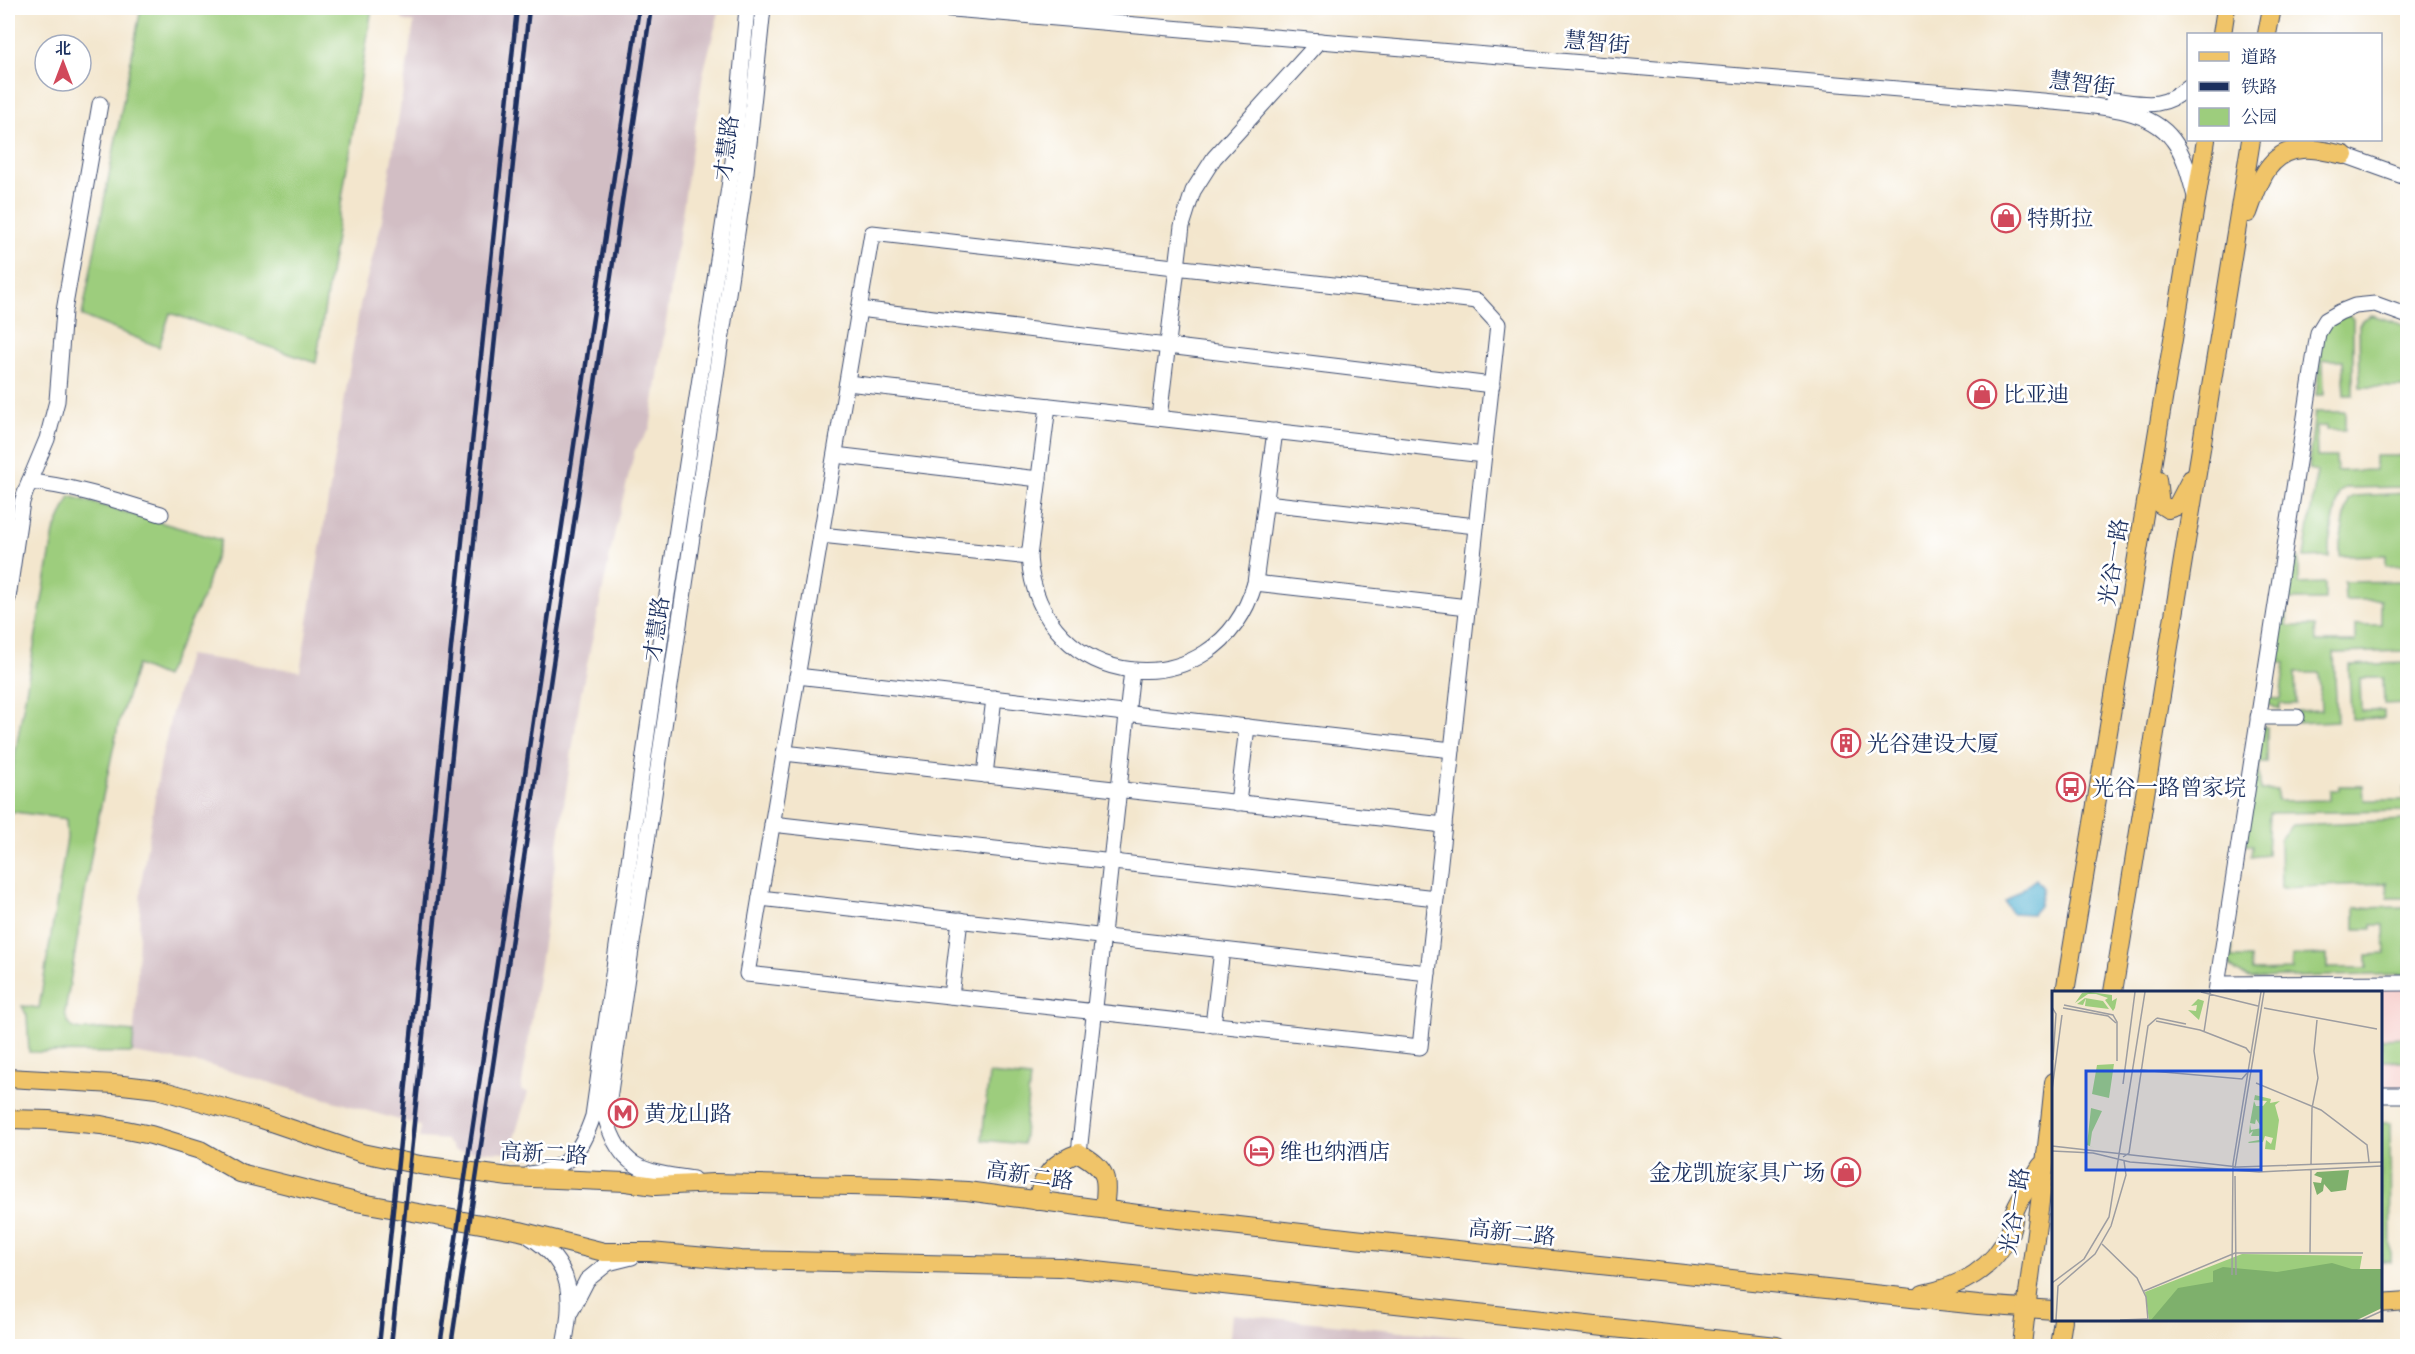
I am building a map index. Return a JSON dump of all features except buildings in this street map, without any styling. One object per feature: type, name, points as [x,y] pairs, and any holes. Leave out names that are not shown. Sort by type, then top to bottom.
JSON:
[{"type":"main road","points":[[2222,33],[2226,8]]},
{"type":"main road","points":[[2267,33],[2272,8]]},
{"type":"main road","name":"光谷一路","points":[[2065,991],[2206,141]]},
{"type":"main road","points":[[2113,991],[2251,141]]},
{"type":"main road","points":[[2318,141],[2344,155]]},
{"type":"main road","points":[[2235,247],[2262,174],[2273,163],[2289,151],[2304,148],[2344,155]]},
{"type":"main road","points":[[2157,441],[2160,504],[2168,509],[2177,506],[2187,489],[2202,446]]},
{"type":"main road","name":"高新二路","points":[[8,1078],[114,1084],[157,1089],[259,1118],[362,1153],[420,1165],[509,1177],[627,1182],[655,1186],[714,1183],[898,1186],[967,1191],[1354,1239],[2052,1310]]},
{"type":"main road","name":"光谷一路","points":[[2022,1347],[2030,1267],[2047,1157],[2052,1103]]},
{"type":"main road","points":[[8,1119],[101,1125],[151,1136],[200,1150],[240,1173],[356,1202],[520,1231],[604,1252],[650,1252],[741,1260],[1084,1269],[1777,1347]]},
{"type":"main road","points":[[1037,1201],[1043,1180],[1050,1169],[1064,1158],[1079,1153],[1096,1163],[1105,1176],[1104,1209]]},
{"type":"main road","points":[[1908,1297],[1949,1289],[1970,1278],[1994,1258],[2010,1232],[2016,1209],[2047,1157]]},
{"type":"main road","points":[[2382,1303],[2408,1301]]},
{"type":"main road","points":[[2059,1347],[2062,1321]]},
{"type":"street","name":"才慧路","points":[[509,1177],[546,1172],[565,1164],[576,1153],[588,1132],[593,1116],[662,628],[733,160],[747,8]]},
{"type":"street","name":"才慧路","points":[[714,1183],[654,1173],[633,1166],[622,1155],[611,1135],[606,1119],[746,172],[763,8]]},
{"type":"street","name":"慧智街","points":[[942,8],[2031,100],[2127,112],[2150,118],[2161,126],[2173,140],[2183,158],[2196,201]]},
{"type":"street","name":"慧智街","points":[[1056,8],[2032,91],[2150,104],[2161,104],[2172,100],[2187,88]]},
{"type":"street","points":[[2215,33],[2226,8]]},
{"type":"street","points":[[1159,418],[1186,209],[1201,175],[1227,143],[1320,41]]},
{"type":"street","points":[[8,598],[22,502],[47,439],[57,401],[64,311],[100,104]]},
{"type":"street","points":[[2344,155],[2408,178]]},
{"type":"street","points":[[872,234],[1177,268],[1477,301],[1498,324],[1420,1047],[747,974],[872,234]]},
{"type":"street","points":[[2408,316],[2375,304],[2355,306],[2326,320],[2318,333],[2217,988],[2408,983]]},
{"type":"street","points":[[860,309],[1492,385]]},
{"type":"street","points":[[847,383],[1484,455]]},
{"type":"street","points":[[1048,406],[1029,556],[1030,574],[1035,591],[1058,632],[1076,649],[1097,662],[1132,670],[1165,669],[1186,662],[1225,637],[1240,618],[1250,601],[1255,583],[1275,431]]},
{"type":"street","points":[[835,455],[1039,478]]},
{"type":"street","points":[[29,482],[52,484],[161,514]]},
{"type":"street","points":[[1266,503],[1476,526]]},
{"type":"street","points":[[821,535],[1029,556]]},
{"type":"street","points":[[1255,583],[1468,607]]},
{"type":"street","points":[[1079,1153],[1132,670]]},
{"type":"street","points":[[797,676],[1452,750]]},
{"type":"street","points":[[985,775],[994,698]]},
{"type":"street","points":[[2258,717],[2297,717]]},
{"type":"street","points":[[1238,803],[1247,727]]},
{"type":"street","points":[[784,753],[1444,825]]},
{"type":"street","points":[[772,824],[1436,898]]},
{"type":"street","points":[[760,898],[1428,973]]},
{"type":"street","points":[[951,996],[960,920]]},
{"type":"street","points":[[1213,1025],[1222,950]]},
{"type":"street","points":[[2382,1095],[2408,1095]]},
{"type":"street","points":[[520,1231],[547,1247],[564,1272],[571,1311]]},
{"type":"street","points":[[564,1347],[571,1311],[587,1280],[608,1263],[650,1252]]},
{"type":"shaded area","points":[[403,8],[720,8],[703,74],[650,429],[635,450],[615,531],[580,698],[521,1090],[528,1092],[510,1152],[455,1151],[446,1140],[419,1138],[420,1126],[208,1065],[132,1053],[141,884],[160,766],[188,655],[300,671],[360,305],[381,225],[414,23],[402,20]]},
{"type":"shaded area","points":[[2407,988],[2407,1088],[2382,1088],[2382,991],[2240,991]]},
{"type":"shaded area","points":[[1232,1314],[1550,1346],[1229,1346]]},
{"type":"green space","points":[[141,8],[372,8],[316,363],[170,313],[159,347],[82,316]]},
{"type":"green space","points":[[2348,314],[2353,319],[2353,395],[2345,395],[2343,360],[2323,360],[2324,395],[2316,395],[2323,334],[2329,323]]},
{"type":"green space","points":[[2372,315],[2407,326],[2407,387],[2360,387],[2359,325],[2362,320]]},
{"type":"green space","points":[[2315,412],[2345,412],[2345,430],[2326,430],[2326,426],[2316,427],[2317,457],[2336,457],[2337,471],[2375,470],[2375,456],[2407,456],[2407,487],[2346,488],[2339,493],[2329,543],[2329,557],[2304,558],[2317,471],[2308,469]]},
{"type":"green space","points":[[2407,493],[2407,565],[2386,566],[2386,555],[2340,556],[2340,543],[2348,499],[2354,496]]},
{"type":"green space","points":[[70,496],[221,540],[203,596],[165,677],[137,665],[119,722],[95,833],[65,1012],[69,1024],[77,1029],[134,1032],[132,1053],[29,1052],[27,1016],[22,1006],[39,1008],[67,838],[66,819],[8,811],[8,794],[54,532]]},
{"type":"green space","points":[[2287,558],[2299,558],[2299,584],[2325,583],[2325,600],[2287,600],[2287,626],[2315,626],[2316,642],[2355,642],[2355,625],[2381,625],[2381,600],[2345,600],[2344,582],[2407,581],[2407,651],[2334,653],[2337,721],[2297,723],[2296,711],[2321,710],[2319,673],[2295,673],[2296,704],[2280,704],[2280,710],[2268,704],[2267,698],[2280,699],[2285,663],[2272,661]]},
{"type":"green space","points":[[2407,663],[2407,703],[2384,704],[2383,678],[2360,678],[2361,711],[2384,711],[2384,718],[2351,719],[2349,665]]},
{"type":"green space","points":[[2262,727],[2267,727],[2267,763],[2259,763],[2260,791],[2277,790],[2277,801],[2330,800],[2330,790],[2339,790],[2339,786],[2363,786],[2364,800],[2404,800],[2404,788],[2407,788],[2407,811],[2269,813],[2267,855],[2251,857],[2252,846],[2245,845]]},
{"type":"green space","points":[[2407,820],[2407,898],[2388,898],[2387,883],[2281,888],[2280,839],[2292,825]]},
{"type":"green space","points":[[2407,907],[2407,974],[2250,978],[2234,969],[2228,959],[2232,928],[2232,958],[2251,958],[2252,971],[2292,970],[2292,956],[2327,955],[2327,968],[2367,968],[2367,955],[2385,954],[2384,925],[2372,925],[2372,929],[2355,929],[2355,908]]},
{"type":"green space","points":[[2407,1037],[2407,1061],[2382,1061],[2382,1038]]},
{"type":"green space","points":[[989,1074],[1030,1078],[1023,1144],[982,1140]]},
{"type":"green space","points":[[2382,1123],[2390,1123],[2391,1262],[2382,1262]]},
{"type":"water","points":[[2036,879],[2043,888],[2039,906],[2032,914],[2011,913],[2005,902]]},
{"type":"railway","points":[[379,1346],[517,8]]},
{"type":"railway","points":[[391,1346],[529,8]]},
{"type":"railway","points":[[440,1346],[639,8]]},
{"type":"railway","points":[[451,1346],[651,8]]},
{"type":"place","name":"特斯拉","points":[[2006,218]]},
{"type":"place","name":"比亚迪","points":[[1982,394]]},
{"type":"place","name":"光谷建设大厦","points":[[1846,743]]},
{"type":"place","name":"光谷一路曾家垸","points":[[2071,787]]},
{"type":"place","name":"黄龙山路","points":[[623,1113]]},
{"type":"place","name":"维也纳酒店","points":[[1259,1151]]},
{"type":"place","name":"金龙凯旋家具广场","points":[[1846,1172]]}]
